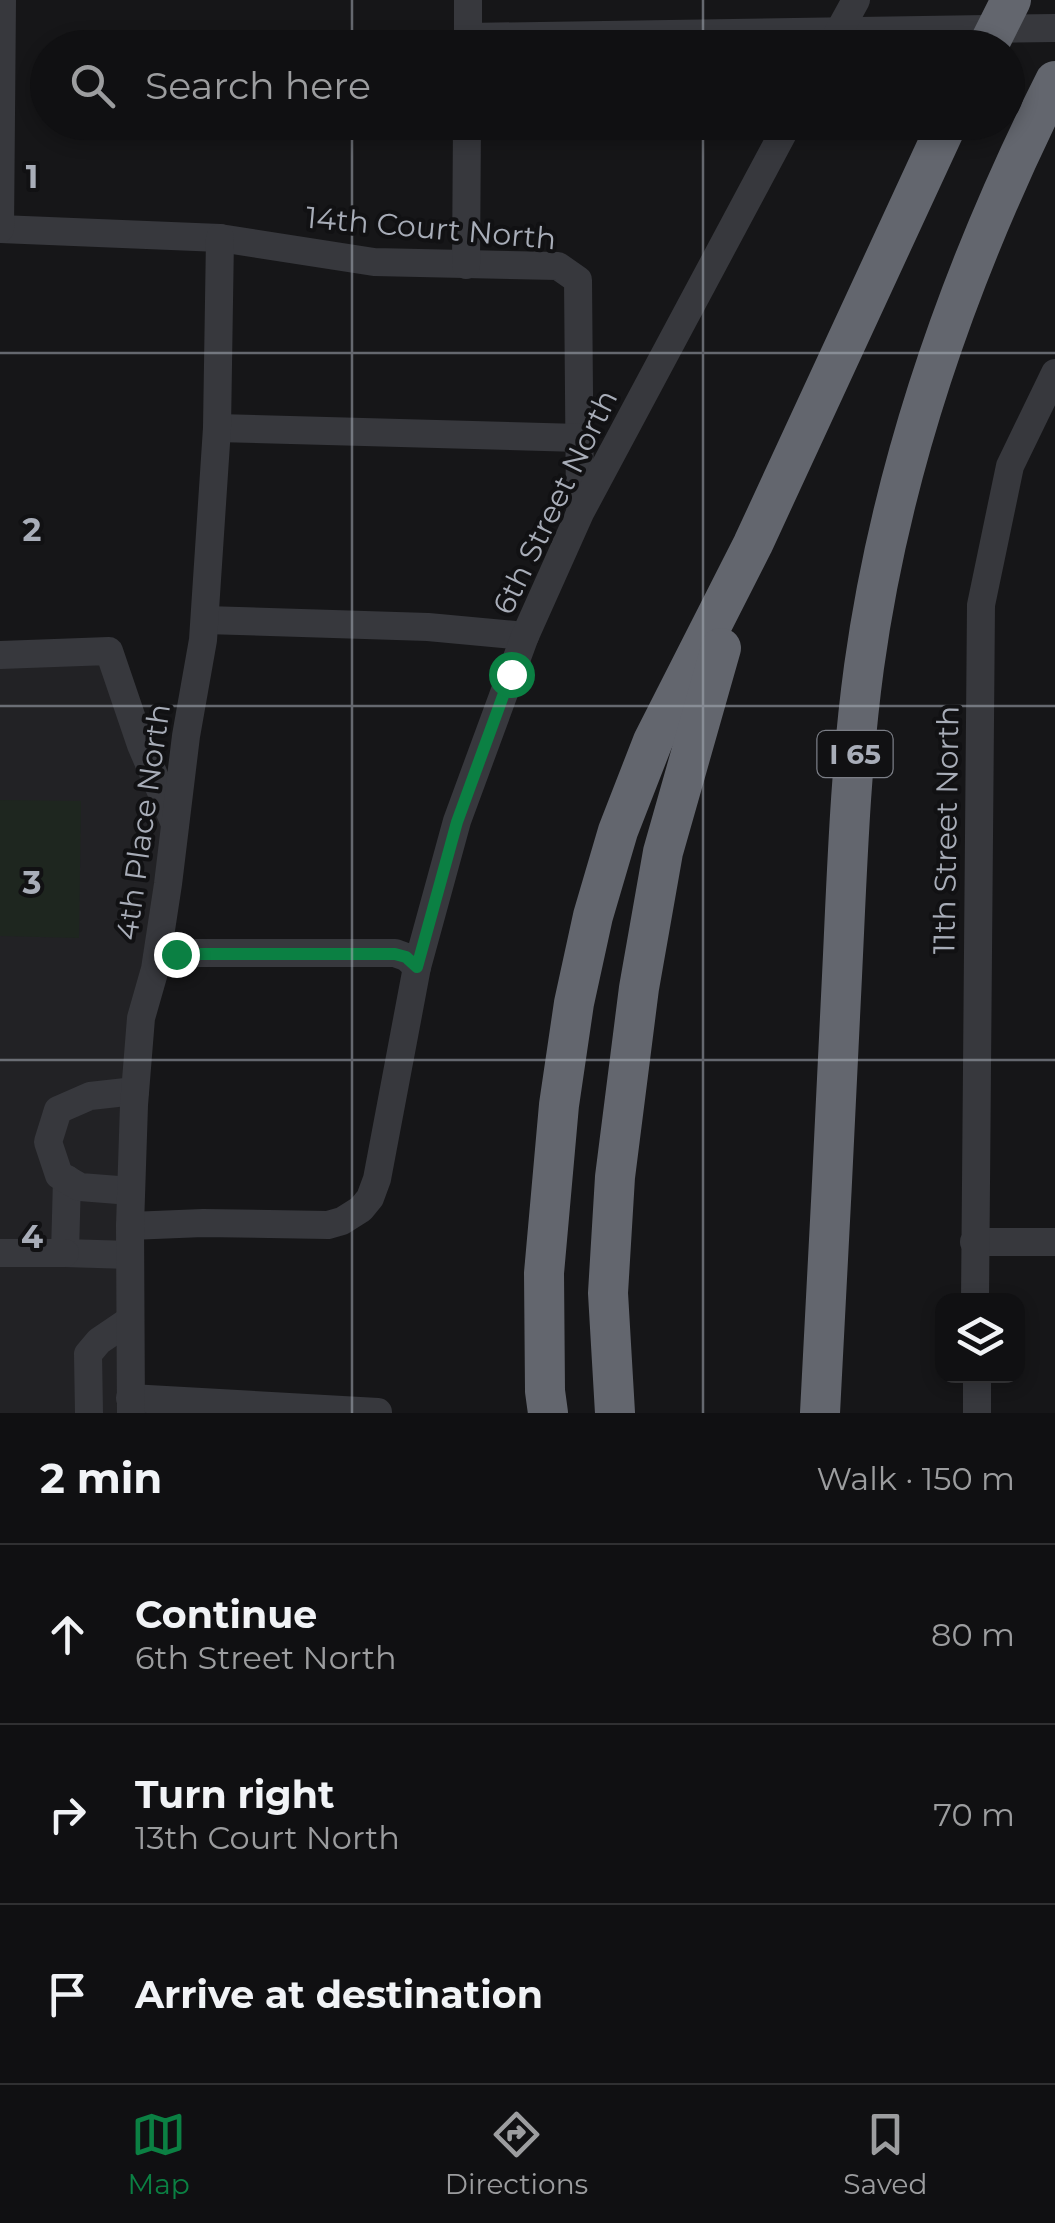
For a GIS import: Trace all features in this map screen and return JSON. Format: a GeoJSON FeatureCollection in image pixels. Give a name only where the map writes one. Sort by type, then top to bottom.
{"type":"FeatureCollection","features":[{"type":"Feature","properties":{"kind":"highway"},"geometry":{"type":"LineString","coordinates":[[996,30],[1011,0]]}},
{"type":"Feature","properties":{"kind":"highway","name":"I 65"},"geometry":{"type":"LineString","coordinates":[[820,1413],[852,781],[864,665],[912,437],[992,218],[1055,81]]}},
{"type":"Feature","properties":{"kind":"highway"},"geometry":{"type":"LineString","coordinates":[[548,1413],[544,1273],[559,1105],[593,916],[618,831],[653,741],[753,544],[939,140]]}},
{"type":"Feature","properties":{"kind":"highway"},"geometry":{"type":"LineString","coordinates":[[615,1413],[608,1292],[610,1254],[615,1176],[639,988],[662,852],[753,544]]}},
{"type":"Feature","properties":{"kind":"highway"},"geometry":{"type":"LineString","coordinates":[[829,1244],[839,1413]]}},
{"type":"Feature","properties":{"kind":"street"},"geometry":{"type":"LineString","coordinates":[[468,0],[468,30]]}},
{"type":"Feature","properties":{"kind":"street"},"geometry":{"type":"LineString","coordinates":[[839,30],[856,0]]}},
{"type":"Feature","properties":{"kind":"street"},"geometry":{"type":"LineString","coordinates":[[0,229],[1,10]]}},
{"type":"Feature","properties":{"kind":"street"},"geometry":{"type":"LineString","coordinates":[[1015,30],[1055,28]]}},
{"type":"Feature","properties":{"kind":"street"},"geometry":{"type":"LineString","coordinates":[[466,265],[467,140]]}},
{"type":"Feature","properties":{"kind":"street","name":"6th Street North"},"geometry":{"type":"LineString","coordinates":[[130,1240],[203,1223],[328,1225],[352,1216],[370,1198],[377,1180],[417,967],[457,822],[525,636],[580,513],[780,140]]}},
{"type":"Feature","properties":{"kind":"street","name":"14th Court North"},"geometry":{"type":"LineString","coordinates":[[0,229],[220,238],[374,262],[558,266],[578,280],[580,438]]}},
{"type":"Feature","properties":{"kind":"street","name":"4th Place North"},"geometry":{"type":"LineString","coordinates":[[130,1406],[131,1190],[140,1018],[157,958],[205,620],[217,428],[220,238]]}},
{"type":"Feature","properties":{"kind":"street","name":"11th Street North"},"geometry":{"type":"LineString","coordinates":[[976,1293],[981,605],[1010,466],[1055,373]]}},
{"type":"Feature","properties":{"kind":"street"},"geometry":{"type":"LineString","coordinates":[[217,428],[580,438],[580,513]]}},
{"type":"Feature","properties":{"kind":"street"},"geometry":{"type":"LineString","coordinates":[[205,620],[428,627],[525,636]]}},
{"type":"Feature","properties":{"kind":"street"},"geometry":{"type":"LineString","coordinates":[[0,655],[108,651],[175,825]]}},
{"type":"Feature","properties":{"kind":"street"},"geometry":{"type":"LineString","coordinates":[[157,958],[176,954],[395,954],[406,957],[417,967]]}},
{"type":"Feature","properties":{"kind":"street"},"geometry":{"type":"LineString","coordinates":[[131,1190],[80,1187],[59,1175],[48,1142],[58,1110],[90,1096],[135,1092]]}},
{"type":"Feature","properties":{"kind":"street"},"geometry":{"type":"LineString","coordinates":[[64,1253],[66,1179]]}},
{"type":"Feature","properties":{"kind":"street"},"geometry":{"type":"LineString","coordinates":[[0,1253],[64,1253],[130,1240]]}},
{"type":"Feature","properties":{"kind":"street"},"geometry":{"type":"LineString","coordinates":[[974,1242],[1055,1242]]}},
{"type":"Feature","properties":{"kind":"street"},"geometry":{"type":"LineString","coordinates":[[89,1413],[88,1354],[98,1340],[130,1320]]}},
{"type":"Feature","properties":{"kind":"street"},"geometry":{"type":"LineString","coordinates":[[976,1383],[977,1413]]}},
{"type":"Feature","properties":{"kind":"street"},"geometry":{"type":"LineString","coordinates":[[130,1406],[378,1412]]}},
{"type":"Feature","properties":{"kind":"shaded area"},"geometry":{"type":"Polygon","coordinates":[[[109,651],[175,825],[130,1226],[131,1413],[0,1413],[0,656],[109,651]]]}},
{"type":"Feature","properties":{"kind":"shaded area"},"geometry":{"type":"Polygon","coordinates":[[[0,800],[81,801],[79,938],[0,936],[0,800]]]}},
{"type":"Feature","properties":{"kind":"route"},"geometry":{"type":"LineString","coordinates":[[176,954],[395,954],[406,957],[417,967],[457,822],[511,674]]}}]}
